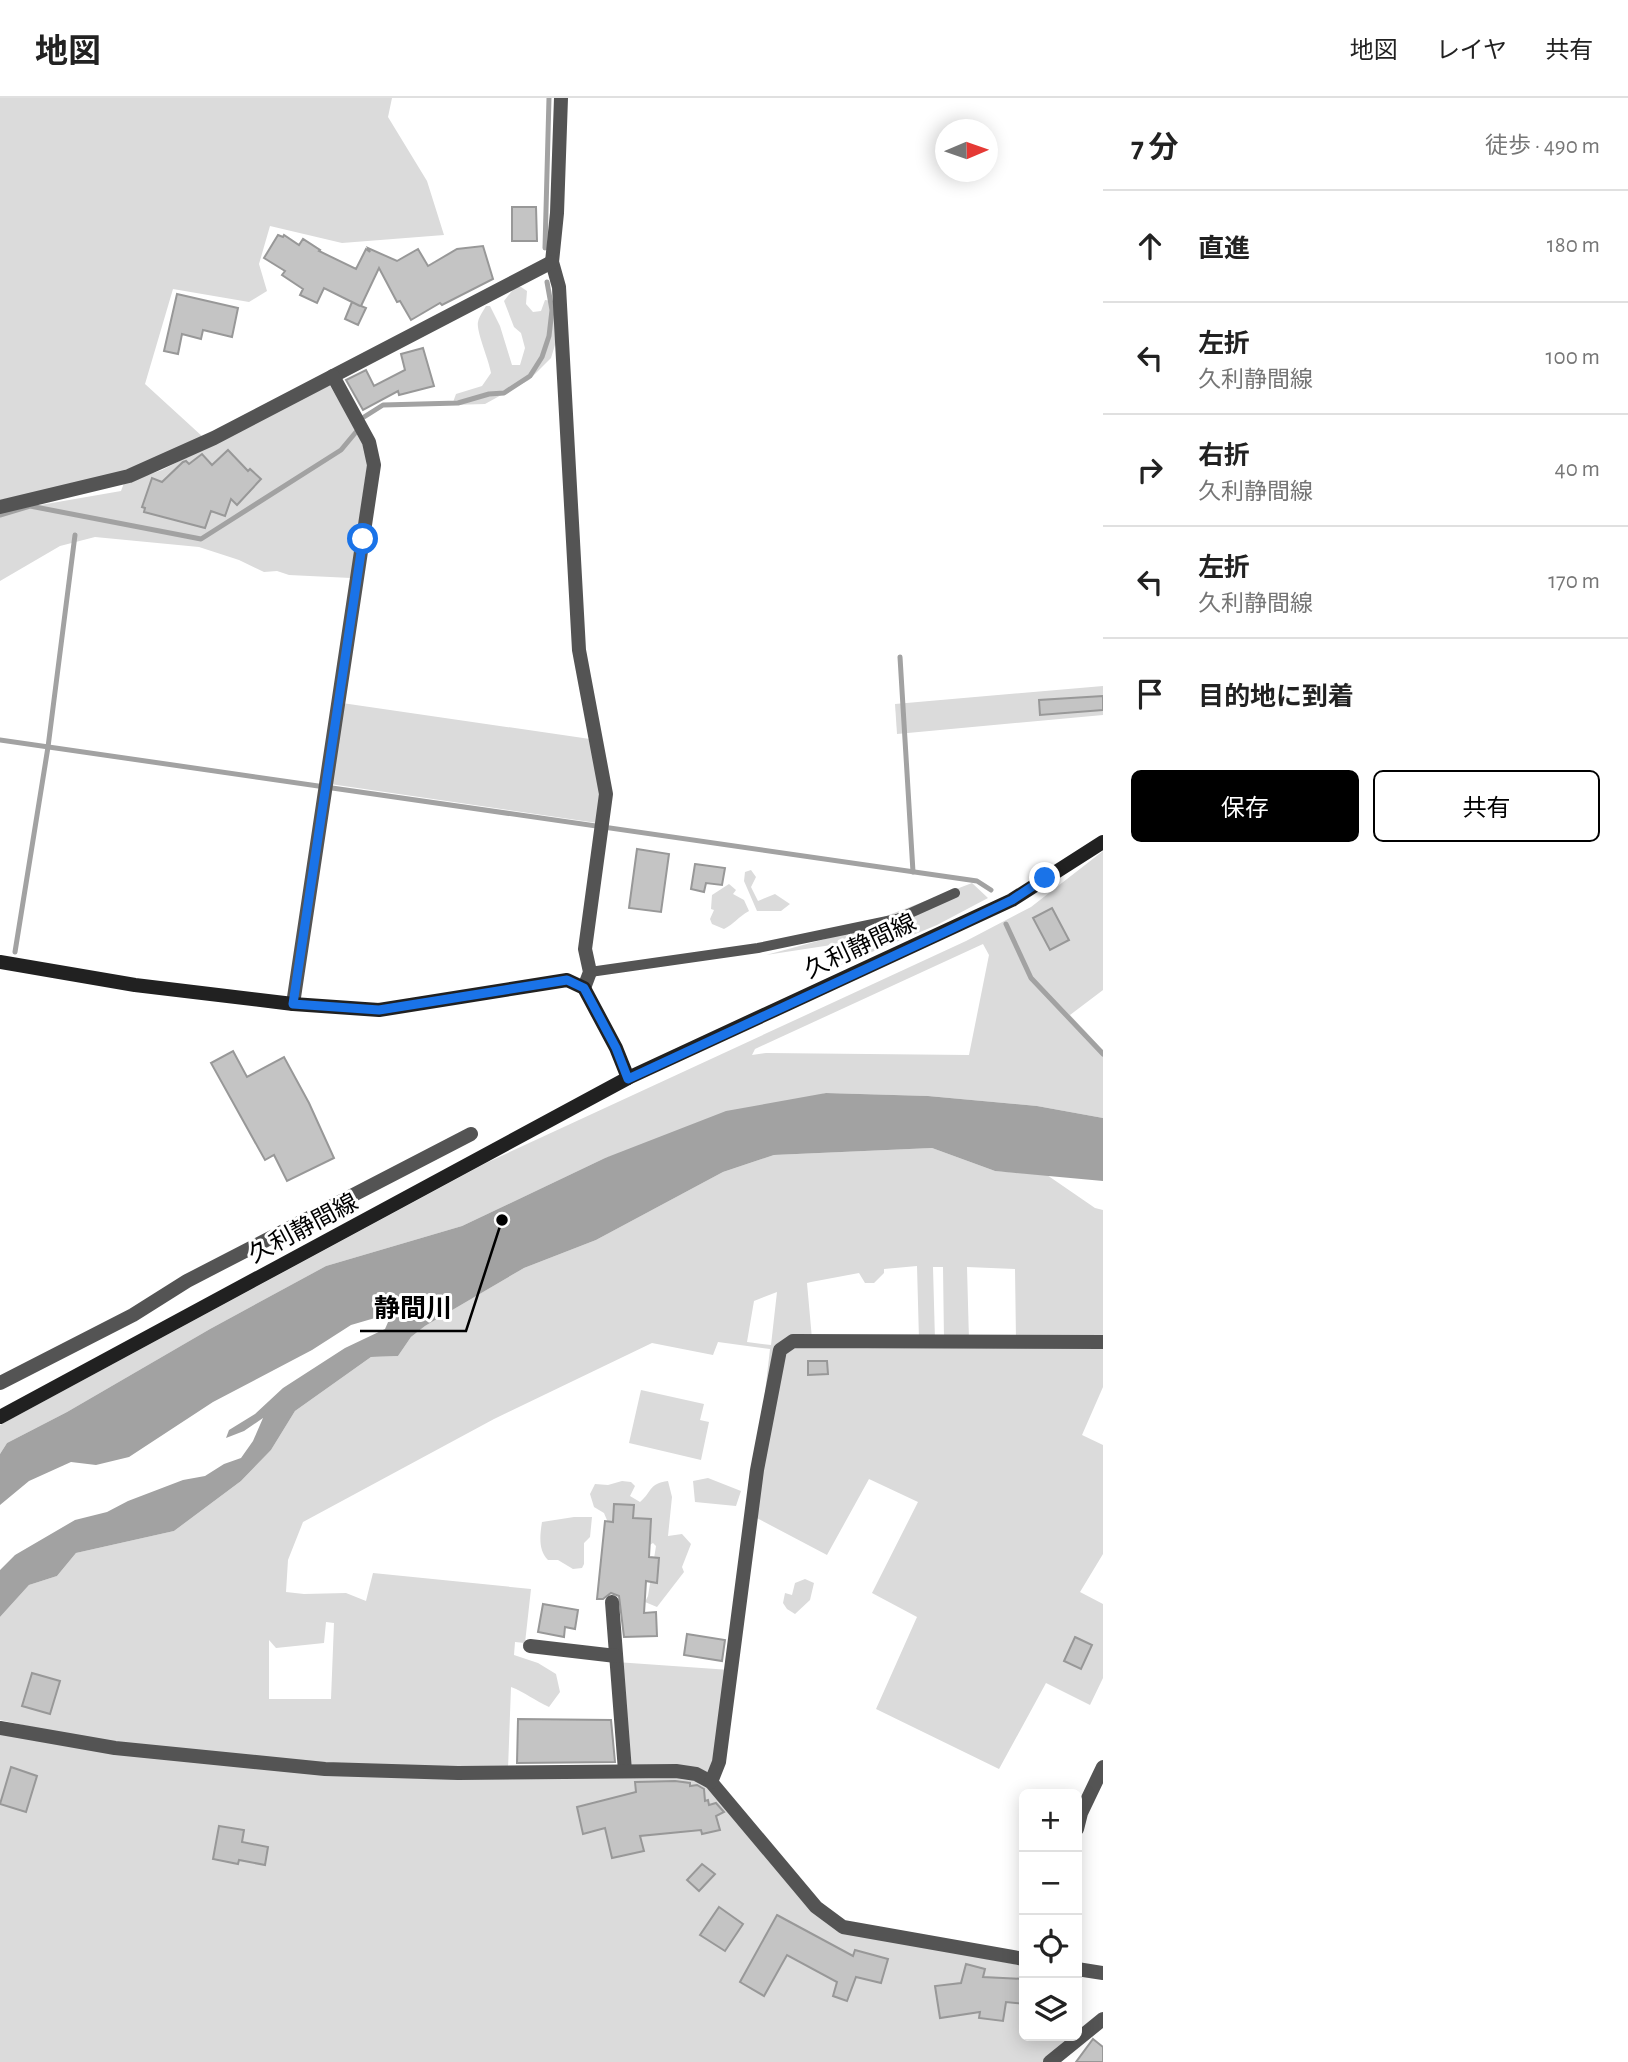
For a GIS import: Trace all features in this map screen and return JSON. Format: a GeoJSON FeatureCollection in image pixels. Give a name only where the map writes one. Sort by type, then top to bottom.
{"type":"FeatureCollection","features":[{"type":"Feature","properties":{"kind":"main road","name":"久利静間線"},"geometry":{"type":"LineString","coordinates":[[0,1417],[628,1079],[1012,900],[1103,842]]}},
{"type":"Feature","properties":{"kind":"main road"},"geometry":{"type":"LineString","coordinates":[[0,961],[102,980],[293,1004],[379,1010],[567,980],[584,988],[616,1048],[628,1079]]}},
{"type":"Feature","properties":{"kind":"street"},"geometry":{"type":"LineString","coordinates":[[561,98],[557,213],[552,262],[558,287],[579,650],[606,794],[584,948],[590,972],[584,988]]}},
{"type":"Feature","properties":{"kind":"street"},"geometry":{"type":"LineString","coordinates":[[0,507],[129,476],[214,438],[552,262]]}},
{"type":"Feature","properties":{"kind":"street"},"geometry":{"type":"LineString","coordinates":[[293,1004],[374,465],[369,442],[332,376]]}},
{"type":"Feature","properties":{"kind":"street"},"geometry":{"type":"LineString","coordinates":[[0,1383],[133,1315],[187,1281],[471,1134]]}},
{"type":"Feature","properties":{"kind":"street"},"geometry":{"type":"LineString","coordinates":[[710,1782],[719,1762],[757,1470],[780,1350],[793,1342],[1103,1342]]}},
{"type":"Feature","properties":{"kind":"street"},"geometry":{"type":"LineString","coordinates":[[612,1602],[625,1771]]}},
{"type":"Feature","properties":{"kind":"street"},"geometry":{"type":"LineString","coordinates":[[530,1646],[615,1656]]}},
{"type":"Feature","properties":{"kind":"street"},"geometry":{"type":"LineString","coordinates":[[0,1728],[115,1748],[325,1769],[458,1773],[676,1771],[696,1774],[710,1782],[816,1907],[843,1927],[1019,1958]]}},
{"type":"Feature","properties":{"kind":"street"},"geometry":{"type":"LineString","coordinates":[[1082,1811],[1103,1767]]}},
{"type":"Feature","properties":{"kind":"street"},"geometry":{"type":"LineString","coordinates":[[1082,1970],[1103,1973]]}},
{"type":"Feature","properties":{"kind":"street"},"geometry":{"type":"LineString","coordinates":[[1050,2062],[1103,2019]]}},
{"type":"Feature","properties":{"kind":"lane"},"geometry":{"type":"LineString","coordinates":[[590,972],[758,948],[897,919],[955,893]]}},
{"type":"Feature","properties":{"kind":"shaded area"},"geometry":{"type":"Polygon","coordinates":[[[0,98],[392,98],[388,117],[427,181],[444,235],[342,243],[270,226],[259,264],[267,291],[249,302],[173,289],[145,384],[203,437],[108,478],[0,500],[0,98]]]}},
{"type":"Feature","properties":{"kind":"shaded area"},"geometry":{"type":"Polygon","coordinates":[[[515,287],[527,291],[526,304],[533,312],[541,311],[545,300],[552,301],[557,307],[558,335],[551,358],[529,380],[485,404],[452,405],[456,394],[482,386],[491,373],[478,326],[486,306],[490,306],[500,326],[512,365],[520,365],[525,348],[521,333],[514,327],[504,301],[515,287]]]}},
{"type":"Feature","properties":{"kind":"shaded area"},"geometry":{"type":"Polygon","coordinates":[[[329,384],[369,452],[351,578],[264,572],[239,560],[199,547],[95,537],[60,546],[0,581],[0,512],[121,491],[124,483],[162,470],[329,384]]]}},
{"type":"Feature","properties":{"kind":"shaded area"},"geometry":{"type":"Polygon","coordinates":[[[1103,686],[1103,715],[897,734],[895,704],[1103,686]]]}},
{"type":"Feature","properties":{"kind":"shaded area"},"geometry":{"type":"Polygon","coordinates":[[[342,703],[590,739],[600,783],[597,823],[330,784],[342,703]]]}},
{"type":"Feature","properties":{"kind":"shaded area"},"geometry":{"type":"Polygon","coordinates":[[[1103,851],[1103,990],[1070,1015],[1103,1050],[1103,1118],[1037,1106],[928,1096],[826,1093],[605,1158],[462,1226],[326,1266],[7,1443],[0,1454],[0,1425],[486,1163],[966,941],[1031,907],[1103,851]],[[983,944],[755,1049],[752,1055],[969,1055],[989,955],[983,944]]]}},
{"type":"Feature","properties":{"kind":"shaded area"},"geometry":{"type":"Polygon","coordinates":[[[751,870],[756,877],[751,887],[758,901],[775,894],[790,904],[781,911],[757,911],[744,881],[745,872],[751,870]]]}},
{"type":"Feature","properties":{"kind":"shaded area"},"geometry":{"type":"Polygon","coordinates":[[[972,883],[988,898],[937,925],[838,966],[890,936],[766,955],[829,938],[972,883]]]}},
{"type":"Feature","properties":{"kind":"shaded area"},"geometry":{"type":"Polygon","coordinates":[[[729,884],[736,890],[733,894],[744,900],[749,911],[724,929],[712,924],[710,919],[714,910],[711,909],[712,895],[729,884]]]}},
{"type":"Feature","properties":{"kind":"shaded area"},"geometry":{"type":"Polygon","coordinates":[[[826,1093],[928,1096],[1037,1106],[1103,1118],[1103,1181],[995,1171],[932,1148],[774,1155],[723,1172],[596,1240],[524,1268],[425,1326],[411,1337],[398,1356],[371,1357],[295,1411],[271,1450],[241,1481],[174,1531],[76,1553],[57,1576],[29,1585],[0,1617],[0,1570],[15,1555],[75,1520],[107,1512],[183,1480],[205,1476],[224,1464],[241,1458],[253,1441],[263,1418],[244,1431],[226,1438],[229,1430],[255,1414],[283,1388],[345,1348],[385,1329],[392,1313],[351,1325],[312,1350],[213,1402],[129,1457],[96,1465],[71,1462],[29,1481],[0,1505],[0,1454],[7,1443],[326,1266],[462,1226],[605,1158],[726,1111],[826,1093]]]}},
{"type":"Feature","properties":{"kind":"shaded area"},"geometry":{"type":"Polygon","coordinates":[[[932,1148],[995,1171],[1047,1175],[1095,1208],[1103,1210],[1103,1342],[1016,1340],[1015,1269],[967,1267],[969,1340],[944,1340],[943,1267],[933,1267],[935,1340],[919,1340],[917,1266],[884,1269],[884,1273],[874,1283],[865,1283],[859,1273],[811,1282],[807,1283],[812,1339],[778,1349],[756,1471],[770,1349],[718,1342],[713,1355],[652,1343],[494,1419],[303,1522],[288,1560],[286,1592],[346,1593],[366,1601],[373,1573],[531,1589],[525,1643],[515,1642],[514,1655],[538,1663],[556,1674],[560,1692],[549,1707],[511,1687],[508,1769],[325,1766],[115,1745],[0,1720],[0,1617],[29,1585],[57,1576],[76,1553],[174,1531],[241,1481],[271,1450],[295,1411],[371,1357],[398,1356],[411,1337],[425,1326],[524,1268],[596,1240],[723,1172],[774,1155],[932,1148]],[[777,1292],[754,1301],[747,1342],[771,1345],[777,1292]],[[326,1622],[324,1643],[276,1648],[269,1640],[269,1699],[331,1699],[334,1623],[326,1622]]]}},
{"type":"Feature","properties":{"kind":"shaded area"},"geometry":{"type":"Polygon","coordinates":[[[794,1343],[1103,1344],[1103,1387],[1082,1435],[1103,1445],[1103,1554],[1080,1592],[1103,1604],[1103,1678],[1090,1705],[1046,1683],[999,1769],[876,1709],[917,1617],[872,1593],[918,1502],[869,1479],[827,1555],[753,1516],[781,1352],[794,1343]]]}},
{"type":"Feature","properties":{"kind":"shaded area"},"geometry":{"type":"Polygon","coordinates":[[[641,1390],[704,1404],[700,1420],[709,1422],[701,1460],[629,1443],[641,1390]]]}},
{"type":"Feature","properties":{"kind":"shaded area"},"geometry":{"type":"Polygon","coordinates":[[[708,1478],[741,1491],[736,1506],[695,1502],[693,1481],[708,1478]]]}},
{"type":"Feature","properties":{"kind":"shaded area"},"geometry":{"type":"Polygon","coordinates":[[[622,1481],[631,1482],[635,1486],[630,1496],[640,1502],[654,1486],[668,1481],[672,1497],[668,1536],[682,1534],[691,1544],[682,1567],[684,1572],[657,1607],[645,1602],[656,1546],[653,1543],[645,1548],[609,1525],[604,1513],[594,1507],[590,1494],[595,1484],[608,1485],[622,1481]]]}},
{"type":"Feature","properties":{"kind":"shaded area"},"geometry":{"type":"Polygon","coordinates":[[[592,1517],[590,1537],[584,1543],[584,1564],[582,1568],[573,1569],[558,1560],[548,1560],[541,1547],[540,1537],[542,1522],[592,1517]]]}},
{"type":"Feature","properties":{"kind":"shaded area"},"geometry":{"type":"Polygon","coordinates":[[[805,1579],[814,1583],[810,1600],[795,1614],[783,1603],[785,1593],[792,1595],[795,1583],[805,1579]]]}},
{"type":"Feature","properties":{"kind":"shaded area"},"geometry":{"type":"Polygon","coordinates":[[[616,1662],[730,1670],[710,1779],[624,1768],[616,1662]]]}},
{"type":"Feature","properties":{"kind":"shaded area"},"geometry":{"type":"Polygon","coordinates":[[[0,1733],[112,1754],[695,1777],[709,1787],[843,1932],[1019,1965],[1019,2041],[1068,2041],[1044,2062],[0,2062],[0,1733]]]}},
{"type":"Feature","properties":{"kind":"building"},"geometry":{"type":"Polygon","coordinates":[[[512,207],[536,207],[537,241],[512,241],[512,207]]]}},
{"type":"Feature","properties":{"kind":"building"},"geometry":{"type":"Polygon","coordinates":[[[278,235],[284,235],[299,245],[303,239],[319,251],[356,269],[366,249],[370,252],[368,248],[397,261],[418,249],[428,266],[457,249],[483,246],[493,279],[442,305],[440,303],[411,320],[400,301],[397,302],[379,268],[361,306],[366,308],[358,325],[345,319],[352,302],[324,288],[317,303],[300,295],[303,289],[282,275],[285,271],[264,258],[278,235]]]}},
{"type":"Feature","properties":{"kind":"building"},"geometry":{"type":"Polygon","coordinates":[[[177,294],[238,308],[232,337],[203,330],[201,339],[182,334],[178,354],[164,351],[177,294]]]}},
{"type":"Feature","properties":{"kind":"building"},"geometry":{"type":"Polygon","coordinates":[[[423,348],[434,386],[399,395],[398,391],[363,410],[346,380],[366,370],[374,386],[405,370],[401,354],[423,348]]]}},
{"type":"Feature","properties":{"kind":"building"},"geometry":{"type":"Polygon","coordinates":[[[228,450],[248,471],[250,469],[261,479],[237,505],[231,499],[225,516],[211,511],[205,528],[144,512],[145,508],[142,507],[152,478],[162,482],[183,462],[189,464],[202,454],[212,465],[228,450]]]}},
{"type":"Feature","properties":{"kind":"building"},"geometry":{"type":"Polygon","coordinates":[[[1103,696],[1103,710],[1040,715],[1039,700],[1103,696]]]}},
{"type":"Feature","properties":{"kind":"building"},"geometry":{"type":"Polygon","coordinates":[[[637,849],[669,854],[661,912],[629,908],[637,849]]]}},
{"type":"Feature","properties":{"kind":"building"},"geometry":{"type":"Polygon","coordinates":[[[695,864],[725,868],[722,885],[706,883],[704,892],[691,889],[695,864]]]}},
{"type":"Feature","properties":{"kind":"building"},"geometry":{"type":"Polygon","coordinates":[[[1052,908],[1069,940],[1050,950],[1033,918],[1052,908]]]}},
{"type":"Feature","properties":{"kind":"building"},"geometry":{"type":"Polygon","coordinates":[[[233,1051],[247,1077],[284,1057],[334,1158],[287,1181],[274,1155],[265,1160],[211,1063],[233,1051]]]}},
{"type":"Feature","properties":{"kind":"building"},"geometry":{"type":"Polygon","coordinates":[[[808,1361],[827,1361],[828,1374],[808,1375],[808,1361]]]}},
{"type":"Feature","properties":{"kind":"building"},"geometry":{"type":"Polygon","coordinates":[[[614,1504],[634,1505],[633,1518],[651,1519],[649,1557],[659,1558],[657,1583],[646,1581],[644,1613],[656,1612],[657,1636],[624,1637],[619,1596],[611,1593],[603,1599],[597,1599],[605,1521],[613,1522],[614,1504]]]}},
{"type":"Feature","properties":{"kind":"building"},"geometry":{"type":"Polygon","coordinates":[[[543,1604],[578,1610],[575,1629],[565,1627],[564,1637],[538,1632],[543,1604]]]}},
{"type":"Feature","properties":{"kind":"building"},"geometry":{"type":"Polygon","coordinates":[[[687,1634],[725,1640],[722,1661],[684,1655],[687,1634]]]}},
{"type":"Feature","properties":{"kind":"building"},"geometry":{"type":"Polygon","coordinates":[[[1075,1637],[1092,1645],[1081,1669],[1064,1661],[1075,1637]]]}},
{"type":"Feature","properties":{"kind":"building"},"geometry":{"type":"Polygon","coordinates":[[[32,1673],[60,1681],[50,1714],[22,1706],[32,1673]]]}},
{"type":"Feature","properties":{"kind":"building"},"geometry":{"type":"Polygon","coordinates":[[[518,1719],[611,1720],[615,1762],[517,1763],[518,1719]]]}},
{"type":"Feature","properties":{"kind":"building"},"geometry":{"type":"Polygon","coordinates":[[[11,1767],[37,1776],[26,1812],[0,1804],[11,1767]]]}},
{"type":"Feature","properties":{"kind":"building"},"geometry":{"type":"Polygon","coordinates":[[[675,1781],[704,1789],[705,1801],[708,1800],[709,1805],[716,1803],[724,1812],[716,1816],[720,1830],[702,1834],[701,1830],[640,1836],[644,1851],[612,1858],[605,1828],[583,1834],[577,1807],[636,1792],[635,1782],[675,1781]]]}},
{"type":"Feature","properties":{"kind":"building"},"geometry":{"type":"Polygon","coordinates":[[[219,1826],[244,1830],[242,1842],[268,1847],[265,1865],[239,1860],[238,1864],[213,1859],[219,1826]]]}},
{"type":"Feature","properties":{"kind":"building"},"geometry":{"type":"Polygon","coordinates":[[[702,1864],[715,1874],[699,1891],[687,1880],[702,1864]]]}},
{"type":"Feature","properties":{"kind":"building"},"geometry":{"type":"Polygon","coordinates":[[[719,1907],[743,1924],[725,1951],[700,1935],[719,1907]]]}},
{"type":"Feature","properties":{"kind":"building"},"geometry":{"type":"Polygon","coordinates":[[[777,1915],[853,1956],[855,1950],[888,1959],[881,1983],[856,1977],[847,2001],[833,1996],[837,1982],[787,1955],[764,1996],[740,1982],[777,1915]]]}},
{"type":"Feature","properties":{"kind":"building"},"geometry":{"type":"Polygon","coordinates":[[[966,1964],[985,1969],[983,1977],[1019,1979],[1019,2003],[1006,2002],[1003,2021],[979,2018],[980,2012],[940,2018],[935,1986],[961,1983],[966,1964]]]}},
{"type":"Feature","properties":{"kind":"building"},"geometry":{"type":"Polygon","coordinates":[[[1093,2039],[1103,2047],[1103,2062],[1076,2062],[1093,2039]]]}},
{"type":"Feature","properties":{"kind":"waterway"},"geometry":{"type":"LineString","coordinates":[[545,248],[549,98]]}},
{"type":"Feature","properties":{"kind":"waterway"},"geometry":{"type":"LineString","coordinates":[[364,417],[383,405],[458,403],[489,394],[504,393],[530,376],[542,357],[549,336],[552,310],[547,282]]}},
{"type":"Feature","properties":{"kind":"waterway"},"geometry":{"type":"LineString","coordinates":[[0,515],[30,506],[201,539],[341,450],[356,432]]}},
{"type":"Feature","properties":{"kind":"waterway"},"geometry":{"type":"LineString","coordinates":[[15,952],[48,747],[75,535]]}},
{"type":"Feature","properties":{"kind":"waterway"},"geometry":{"type":"LineString","coordinates":[[900,657],[913,872]]}},
{"type":"Feature","properties":{"kind":"waterway"},"geometry":{"type":"LineString","coordinates":[[0,740],[977,881],[991,890]]}},
{"type":"Feature","properties":{"kind":"waterway"},"geometry":{"type":"LineString","coordinates":[[1006,924],[1031,978],[1103,1054]]}},
{"type":"Feature","properties":{"kind":"place","name":"静間川"},"geometry":{"type":"Point","coordinates":[502,1220]}},
{"type":"Feature","properties":{"kind":"route"},"geometry":{"type":"LineString","coordinates":[[363,539],[293,1004],[379,1010],[567,980],[584,988],[590,997],[616,1048],[628,1079],[1012,900],[1045,878]]}}]}
